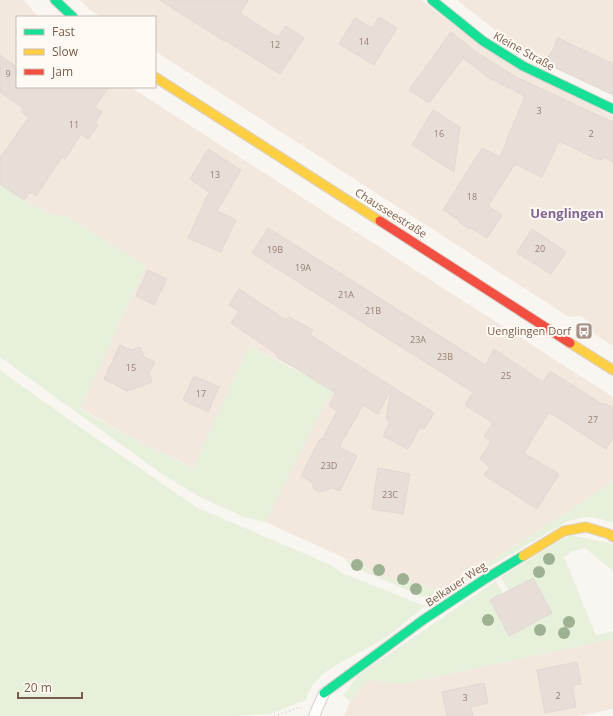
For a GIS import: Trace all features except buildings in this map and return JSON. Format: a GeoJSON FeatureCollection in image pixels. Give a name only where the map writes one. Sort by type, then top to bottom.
{"type":"FeatureCollection","features":[{"type":"Feature","properties":{"kind":"main road"},"geometry":{"type":"LineString","coordinates":[[54,0],[71,16]]}},
{"type":"Feature","properties":{"kind":"main road","name":"Kleine Straße"},"geometry":{"type":"LineString","coordinates":[[432,0],[483,41],[523,66],[613,110]]}},
{"type":"Feature","properties":{"kind":"main road","name":"Chausseestraße"},"geometry":{"type":"LineString","coordinates":[[156,77],[613,370]]}},
{"type":"Feature","properties":{"kind":"main road","name":"Belkauer Weg"},"geometry":{"type":"LineString","coordinates":[[324,693],[423,620],[486,578],[564,531],[586,527],[609,534],[613,537]]}},
{"type":"Feature","properties":{"kind":"lane"},"geometry":{"type":"LineString","coordinates":[[314,716],[324,693]]}},
{"type":"Feature","properties":{"kind":"shaded area"},"geometry":{"type":"Polygon","coordinates":[[[0,0],[24,0],[37,16],[16,16],[16,88],[132,88],[613,397],[613,482],[442,593],[417,583],[400,583],[265,522],[332,389],[302,372],[249,346],[194,468],[146,446],[80,408],[146,266],[66,216],[50,214],[24,200],[0,184],[0,0]]]}},
{"type":"Feature","properties":{"kind":"shaded area"},"geometry":{"type":"Polygon","coordinates":[[[80,0],[421,0],[455,26],[613,117],[613,346],[594,334],[590,322],[580,316],[569,317],[156,52],[156,16],[99,16],[90,10],[80,0]]]}},
{"type":"Feature","properties":{"kind":"shaded area"},"geometry":{"type":"Polygon","coordinates":[[[457,0],[613,0],[613,95],[545,64],[522,51],[457,0]]]}},
{"type":"Feature","properties":{"kind":"shaded area"},"geometry":{"type":"Polygon","coordinates":[[[613,639],[613,709],[579,716],[344,716],[350,702],[368,680],[403,684],[613,639]]]}},
{"type":"Feature","properties":{"kind":"green space"},"geometry":{"type":"Polygon","coordinates":[[[0,184],[24,200],[50,214],[66,216],[146,266],[80,409],[146,446],[193,468],[249,346],[332,389],[265,522],[244,517],[200,497],[162,474],[0,357],[0,184]]]}},
{"type":"Feature","properties":{"kind":"green space"},"geometry":{"type":"Polygon","coordinates":[[[0,370],[196,507],[331,565],[342,573],[425,606],[387,637],[324,673],[310,690],[306,700],[270,714],[234,716],[0,716],[0,370]]]}},
{"type":"Feature","properties":{"kind":"green space"},"geometry":{"type":"Polygon","coordinates":[[[613,482],[613,523],[590,517],[579,518],[566,522],[438,597],[421,596],[349,565],[346,559],[400,583],[417,583],[442,593],[613,482]]]}},
{"type":"Feature","properties":{"kind":"green space"},"geometry":{"type":"Polygon","coordinates":[[[570,535],[613,544],[613,571],[585,548],[573,551],[564,557],[596,635],[613,631],[613,639],[403,684],[369,680],[350,702],[343,695],[360,674],[496,581],[503,594],[490,601],[509,635],[552,613],[533,578],[509,591],[501,577],[570,535]]]}},
{"type":"Feature","properties":{"kind":"traffic: fast"},"geometry":{"type":"LineString","coordinates":[[55,0],[72,16]]}},
{"type":"Feature","properties":{"kind":"traffic: fast"},"geometry":{"type":"LineString","coordinates":[[432,0],[483,41],[523,66],[613,109]]}},
{"type":"Feature","properties":{"kind":"traffic: fast"},"geometry":{"type":"LineString","coordinates":[[324,693],[423,620],[523,556]]}},
{"type":"Feature","properties":{"kind":"traffic: slow"},"geometry":{"type":"LineString","coordinates":[[156,78],[380,221]]}},
{"type":"Feature","properties":{"kind":"traffic: slow"},"geometry":{"type":"LineString","coordinates":[[570,343],[613,370]]}},
{"type":"Feature","properties":{"kind":"traffic: slow"},"geometry":{"type":"LineString","coordinates":[[523,556],[564,531],[586,527],[609,534],[613,537]]}},
{"type":"Feature","properties":{"kind":"traffic: jam"},"geometry":{"type":"LineString","coordinates":[[380,221],[570,343]]}},
{"type":"Feature","properties":{"kind":"place","name":"Uenglingen Dorf"},"geometry":{"type":"Point","coordinates":[584,331]}},
{"type":"Feature","properties":{"kind":"district","name":"Uenglingen"},"geometry":{"type":"Point","coordinates":[567,213]}}]}
